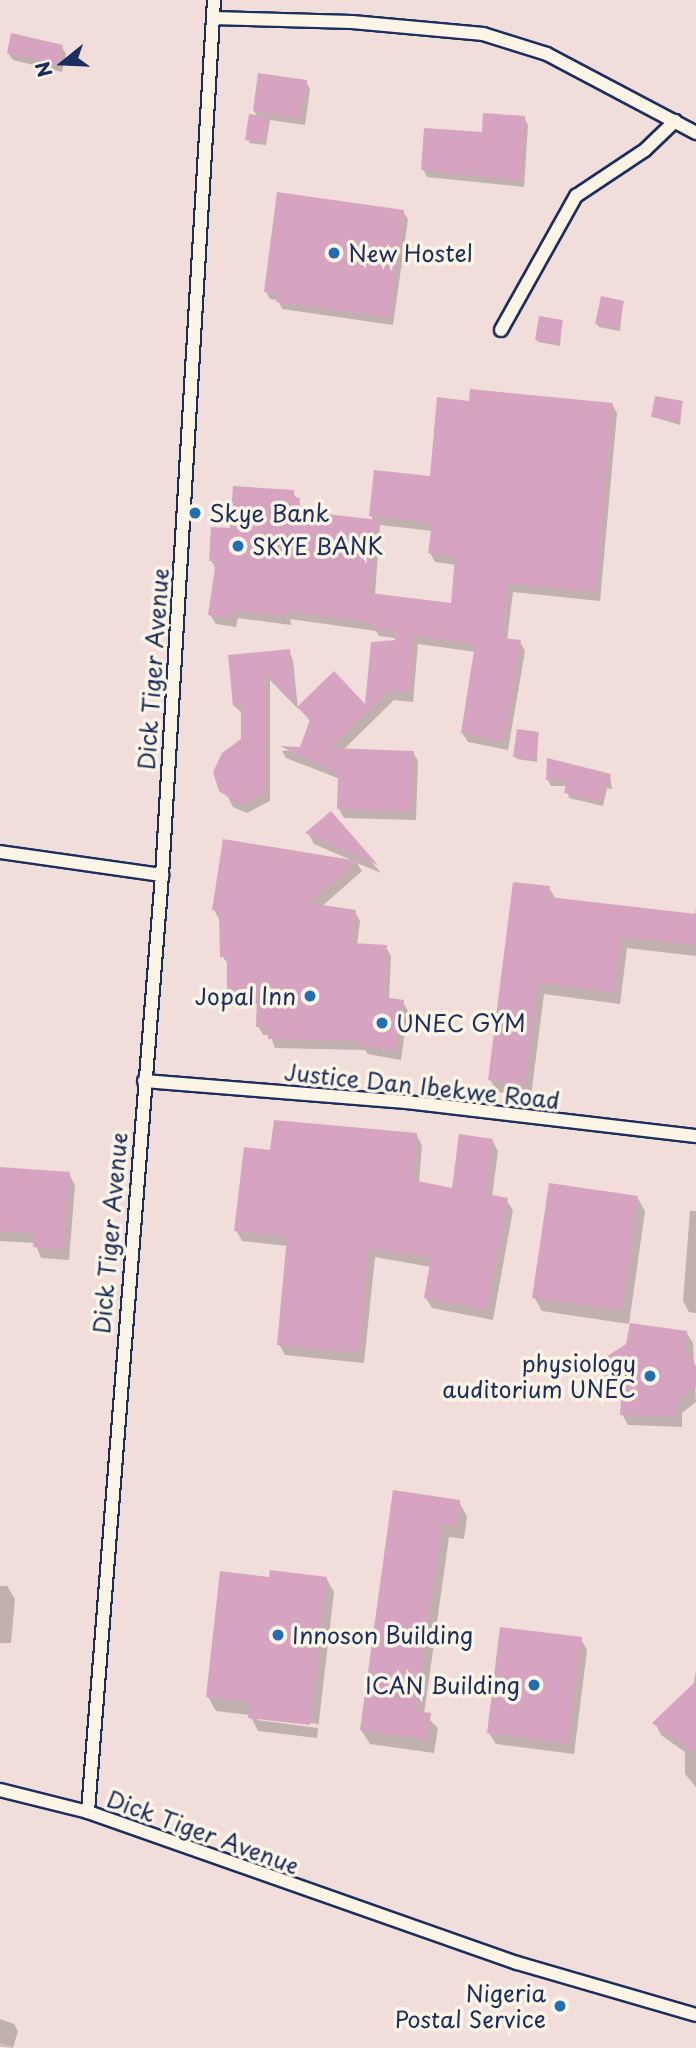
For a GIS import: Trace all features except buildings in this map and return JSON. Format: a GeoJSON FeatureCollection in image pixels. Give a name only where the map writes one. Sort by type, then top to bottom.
{"type":"FeatureCollection","features":[{"type":"Feature","properties":{"kind":"lane","name":"Dick Tiger Avenue"},"geometry":{"type":"LineString","coordinates":[[214,0],[162,874],[88,1812],[517,1963],[696,2015]]}},
{"type":"Feature","properties":{"kind":"lane"},"geometry":{"type":"LineString","coordinates":[[213,18],[352,22],[483,34],[547,54],[696,133]]}},
{"type":"Feature","properties":{"kind":"lane"},"geometry":{"type":"LineString","coordinates":[[501,330],[576,196],[645,150],[675,121]]}},
{"type":"Feature","properties":{"kind":"lane"},"geometry":{"type":"LineString","coordinates":[[0,852],[162,874]]}},
{"type":"Feature","properties":{"kind":"lane","name":"Justice Dan Ibekwe Road"},"geometry":{"type":"LineString","coordinates":[[144,1081],[406,1102],[696,1136]]}},
{"type":"Feature","properties":{"kind":"lane"},"geometry":{"type":"LineString","coordinates":[[0,1790],[88,1812]]}},
{"type":"Feature","properties":{"kind":"shaded area"},"geometry":{"type":"Polygon","coordinates":[[[0,0],[696,0],[696,2048],[15,2048],[0,2043],[0,0]]]}},
{"type":"Feature","properties":{"kind":"place","name":"New Hostel"},"geometry":{"type":"Point","coordinates":[334,253]}},
{"type":"Feature","properties":{"kind":"place","name":"Skye Bank"},"geometry":{"type":"Point","coordinates":[195,513]}},
{"type":"Feature","properties":{"kind":"place","name":"SKYE BANK"},"geometry":{"type":"Point","coordinates":[238,546]}},
{"type":"Feature","properties":{"kind":"place","name":"Jopal Inn"},"geometry":{"type":"Point","coordinates":[310,996]}},
{"type":"Feature","properties":{"kind":"place","name":"UNEC GYM"},"geometry":{"type":"Point","coordinates":[382,1023]}},
{"type":"Feature","properties":{"kind":"place","name":"physiology auditorium UNEC"},"geometry":{"type":"Point","coordinates":[650,1376]}},
{"type":"Feature","properties":{"kind":"place","name":"Innoson Building"},"geometry":{"type":"Point","coordinates":[278,1635]}},
{"type":"Feature","properties":{"kind":"place","name":"ICAN Building"},"geometry":{"type":"Point","coordinates":[534,1685]}},
{"type":"Feature","properties":{"kind":"place","name":"Nigeria Postal Service"},"geometry":{"type":"Point","coordinates":[560,2006]}}]}
